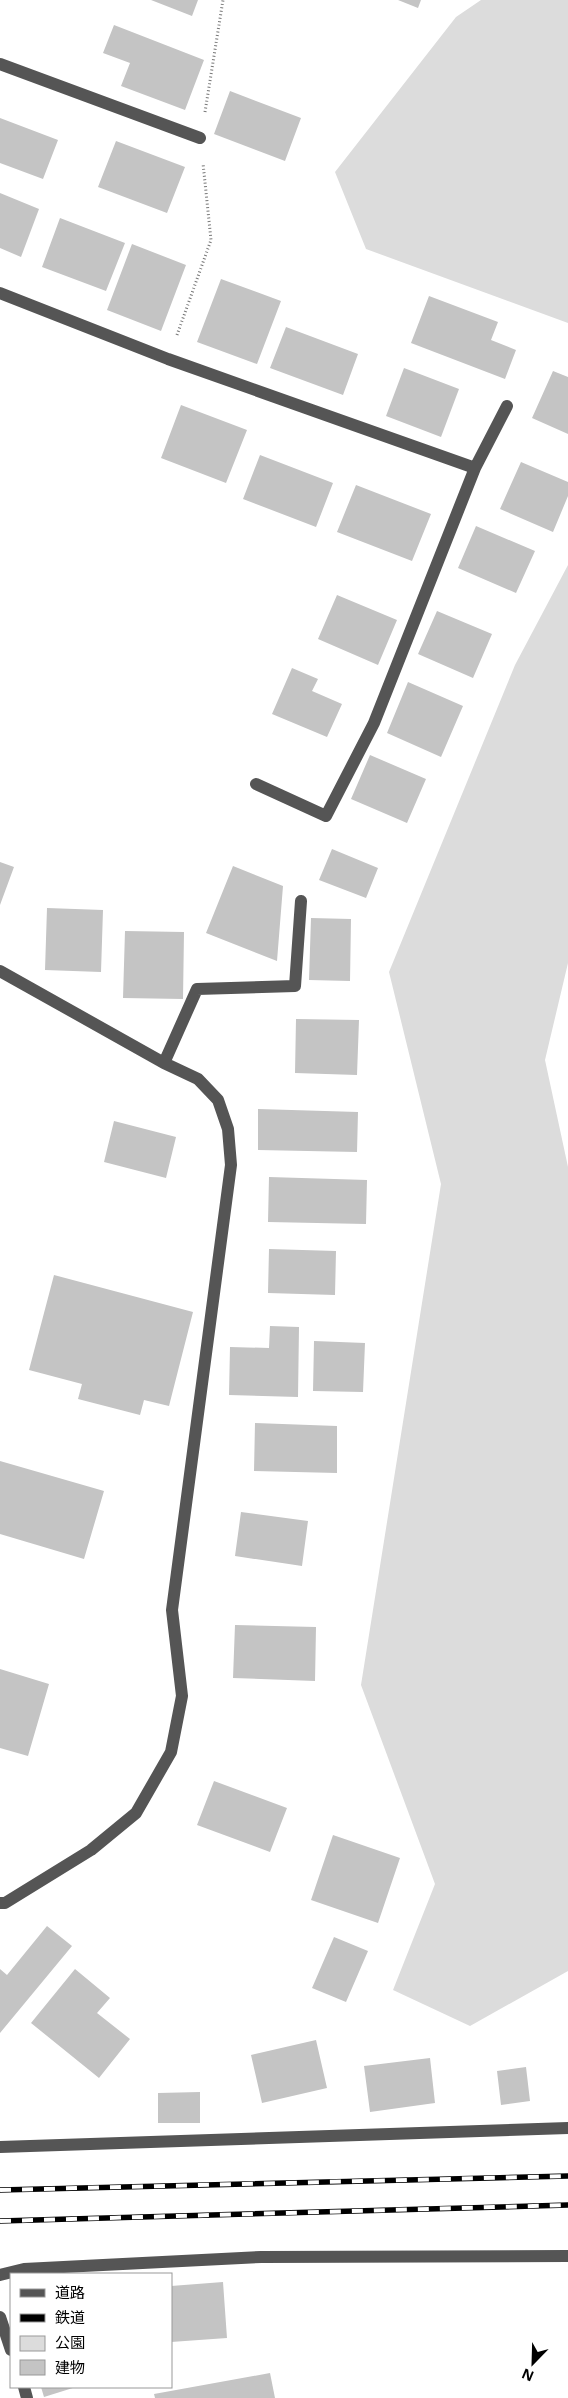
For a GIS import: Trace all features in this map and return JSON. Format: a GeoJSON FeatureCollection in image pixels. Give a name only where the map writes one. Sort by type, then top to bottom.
{"type":"FeatureCollection","features":[{"type":"Feature","properties":{"kind":"street"},"geometry":{"type":"LineString","coordinates":[[0,64],[200,138]]}},
{"type":"Feature","properties":{"kind":"street"},"geometry":{"type":"LineString","coordinates":[[0,293],[168,359],[475,468]]}},
{"type":"Feature","properties":{"kind":"street"},"geometry":{"type":"LineString","coordinates":[[256,784],[326,816],[374,723],[475,468],[507,406]]}},
{"type":"Feature","properties":{"kind":"street"},"geometry":{"type":"LineString","coordinates":[[164,1063],[197,989],[295,986],[300,901]]}},
{"type":"Feature","properties":{"kind":"street"},"geometry":{"type":"LineString","coordinates":[[0,971],[164,1063],[198,1079],[218,1100],[228,1129],[232,1165],[172,1610],[182,1696],[171,1752],[136,1813],[91,1850],[5,1902],[0,1903]]}},
{"type":"Feature","properties":{"kind":"street"},"geometry":{"type":"LineString","coordinates":[[0,2147],[568,2128]]}},
{"type":"Feature","properties":{"kind":"street"},"geometry":{"type":"LineString","coordinates":[[0,2275],[24,2269],[261,2257],[568,2256]]}},
{"type":"Feature","properties":{"kind":"street"},"geometry":{"type":"LineString","coordinates":[[0,2317],[10,2347]]}},
{"type":"Feature","properties":{"kind":"path"},"geometry":{"type":"LineString","coordinates":[[168,359],[211,240],[200,138],[223,0]]}},
{"type":"Feature","properties":{"kind":"green space"},"geometry":{"type":"Polygon","coordinates":[[[481,0],[568,0],[568,323],[366,249],[335,172],[456,17],[481,0]]]}},
{"type":"Feature","properties":{"kind":"green space"},"geometry":{"type":"Polygon","coordinates":[[[568,565],[568,963],[545,1060],[568,1167],[568,1971],[470,2026],[393,1990],[435,1884],[361,1685],[441,1184],[389,972],[515,665],[568,565]]]}},
{"type":"Feature","properties":{"kind":"building"},"geometry":{"type":"Polygon","coordinates":[[[151,0],[198,0],[192,16],[151,0]]]}},
{"type":"Feature","properties":{"kind":"building"},"geometry":{"type":"Polygon","coordinates":[[[398,0],[421,0],[418,8],[398,0]]]}},
{"type":"Feature","properties":{"kind":"building"},"geometry":{"type":"Polygon","coordinates":[[[114,25],[204,60],[185,110],[121,86],[130,63],[103,53],[114,25]]]}},
{"type":"Feature","properties":{"kind":"building"},"geometry":{"type":"Polygon","coordinates":[[[230,91],[301,118],[285,161],[214,134],[230,91]]]}},
{"type":"Feature","properties":{"kind":"building"},"geometry":{"type":"Polygon","coordinates":[[[0,118],[58,140],[43,179],[0,163],[0,118]]]}},
{"type":"Feature","properties":{"kind":"building"},"geometry":{"type":"Polygon","coordinates":[[[116,141],[185,167],[167,213],[98,187],[116,141]]]}},
{"type":"Feature","properties":{"kind":"building"},"geometry":{"type":"Polygon","coordinates":[[[0,193],[39,209],[21,257],[0,248],[0,193]]]}},
{"type":"Feature","properties":{"kind":"building"},"geometry":{"type":"Polygon","coordinates":[[[60,218],[125,243],[106,291],[42,267],[60,218]]]}},
{"type":"Feature","properties":{"kind":"building"},"geometry":{"type":"Polygon","coordinates":[[[132,244],[186,265],[161,331],[107,310],[132,244]]]}},
{"type":"Feature","properties":{"kind":"building"},"geometry":{"type":"Polygon","coordinates":[[[221,279],[281,301],[257,364],[197,342],[221,279]]]}},
{"type":"Feature","properties":{"kind":"building"},"geometry":{"type":"Polygon","coordinates":[[[429,296],[498,322],[491,340],[516,350],[505,379],[411,343],[429,296]]]}},
{"type":"Feature","properties":{"kind":"building"},"geometry":{"type":"Polygon","coordinates":[[[286,327],[358,354],[343,395],[270,368],[286,327]]]}},
{"type":"Feature","properties":{"kind":"building"},"geometry":{"type":"Polygon","coordinates":[[[404,368],[459,389],[441,437],[386,416],[404,368]]]}},
{"type":"Feature","properties":{"kind":"building"},"geometry":{"type":"Polygon","coordinates":[[[553,371],[568,377],[568,434],[532,418],[553,371]]]}},
{"type":"Feature","properties":{"kind":"building"},"geometry":{"type":"Polygon","coordinates":[[[181,405],[247,430],[226,483],[161,458],[181,405]]]}},
{"type":"Feature","properties":{"kind":"building"},"geometry":{"type":"Polygon","coordinates":[[[260,455],[333,483],[316,527],[243,499],[260,455]]]}},
{"type":"Feature","properties":{"kind":"building"},"geometry":{"type":"Polygon","coordinates":[[[521,462],[568,482],[568,496],[553,532],[500,509],[521,462]]]}},
{"type":"Feature","properties":{"kind":"building"},"geometry":{"type":"Polygon","coordinates":[[[356,485],[431,514],[412,561],[337,532],[356,485]]]}},
{"type":"Feature","properties":{"kind":"building"},"geometry":{"type":"Polygon","coordinates":[[[476,526],[535,551],[516,593],[458,568],[476,526]]]}},
{"type":"Feature","properties":{"kind":"building"},"geometry":{"type":"Polygon","coordinates":[[[337,595],[397,620],[378,665],[318,639],[337,595]]]}},
{"type":"Feature","properties":{"kind":"building"},"geometry":{"type":"Polygon","coordinates":[[[437,611],[492,634],[473,678],[418,654],[437,611]]]}},
{"type":"Feature","properties":{"kind":"building"},"geometry":{"type":"Polygon","coordinates":[[[292,668],[318,679],[312,691],[342,704],[327,737],[272,714],[292,668]]]}},
{"type":"Feature","properties":{"kind":"building"},"geometry":{"type":"Polygon","coordinates":[[[408,682],[463,706],[441,757],[387,733],[408,682]]]}},
{"type":"Feature","properties":{"kind":"building"},"geometry":{"type":"Polygon","coordinates":[[[370,755],[426,779],[407,823],[351,799],[370,755]]]}},
{"type":"Feature","properties":{"kind":"building"},"geometry":{"type":"Polygon","coordinates":[[[332,849],[378,868],[366,898],[319,880],[332,849]]]}},
{"type":"Feature","properties":{"kind":"building"},"geometry":{"type":"Polygon","coordinates":[[[0,862],[14,867],[0,905],[0,862]]]}},
{"type":"Feature","properties":{"kind":"building"},"geometry":{"type":"Polygon","coordinates":[[[233,866],[283,886],[277,961],[206,933],[233,866]]]}},
{"type":"Feature","properties":{"kind":"building"},"geometry":{"type":"Polygon","coordinates":[[[47,908],[103,910],[101,972],[45,970],[47,908]]]}},
{"type":"Feature","properties":{"kind":"building"},"geometry":{"type":"Polygon","coordinates":[[[311,918],[351,919],[350,981],[309,980],[311,918]]]}},
{"type":"Feature","properties":{"kind":"building"},"geometry":{"type":"Polygon","coordinates":[[[125,931],[184,932],[183,999],[123,998],[125,931]]]}},
{"type":"Feature","properties":{"kind":"building"},"geometry":{"type":"Polygon","coordinates":[[[296,1019],[359,1020],[357,1075],[295,1073],[296,1019]]]}},
{"type":"Feature","properties":{"kind":"building"},"geometry":{"type":"Polygon","coordinates":[[[258,1109],[358,1112],[357,1152],[258,1150],[258,1109]]]}},
{"type":"Feature","properties":{"kind":"building"},"geometry":{"type":"Polygon","coordinates":[[[114,1121],[176,1137],[166,1178],[104,1162],[114,1121]]]}},
{"type":"Feature","properties":{"kind":"building"},"geometry":{"type":"Polygon","coordinates":[[[269,1177],[367,1180],[366,1224],[268,1222],[269,1177]]]}},
{"type":"Feature","properties":{"kind":"building"},"geometry":{"type":"Polygon","coordinates":[[[269,1249],[336,1251],[335,1295],[268,1293],[269,1249]]]}},
{"type":"Feature","properties":{"kind":"building"},"geometry":{"type":"Polygon","coordinates":[[[54,1275],[193,1312],[169,1406],[144,1400],[140,1415],[78,1399],[82,1384],[29,1370],[54,1275]]]}},
{"type":"Feature","properties":{"kind":"building"},"geometry":{"type":"Polygon","coordinates":[[[270,1326],[299,1327],[298,1397],[229,1395],[230,1347],[269,1348],[270,1326]]]}},
{"type":"Feature","properties":{"kind":"building"},"geometry":{"type":"Polygon","coordinates":[[[314,1341],[365,1343],[363,1392],[313,1391],[314,1341]]]}},
{"type":"Feature","properties":{"kind":"building"},"geometry":{"type":"Polygon","coordinates":[[[255,1423],[337,1426],[337,1473],[254,1471],[255,1423]]]}},
{"type":"Feature","properties":{"kind":"building"},"geometry":{"type":"Polygon","coordinates":[[[0,1461],[104,1491],[84,1559],[0,1534],[0,1461]]]}},
{"type":"Feature","properties":{"kind":"building"},"geometry":{"type":"Polygon","coordinates":[[[241,1512],[308,1521],[302,1566],[235,1556],[241,1512]]]}},
{"type":"Feature","properties":{"kind":"building"},"geometry":{"type":"Polygon","coordinates":[[[235,1625],[316,1627],[315,1681],[233,1678],[235,1625]]]}},
{"type":"Feature","properties":{"kind":"building"},"geometry":{"type":"Polygon","coordinates":[[[0,1669],[49,1684],[28,1756],[0,1748],[0,1669]]]}},
{"type":"Feature","properties":{"kind":"building"},"geometry":{"type":"Polygon","coordinates":[[[214,1781],[287,1808],[270,1852],[197,1825],[214,1781]]]}},
{"type":"Feature","properties":{"kind":"building"},"geometry":{"type":"Polygon","coordinates":[[[333,1835],[400,1858],[378,1923],[311,1900],[333,1835]]]}},
{"type":"Feature","properties":{"kind":"building"},"geometry":{"type":"Polygon","coordinates":[[[47,1926],[72,1946],[0,2033],[0,1969],[7,1975],[47,1926]]]}},
{"type":"Feature","properties":{"kind":"building"},"geometry":{"type":"Polygon","coordinates":[[[334,1937],[368,1951],[346,2002],[312,1988],[334,1937]]]}},
{"type":"Feature","properties":{"kind":"building"},"geometry":{"type":"Polygon","coordinates":[[[75,1969],[110,1998],[97,2013],[130,2039],[99,2078],[31,2023],[75,1969]]]}},
{"type":"Feature","properties":{"kind":"building"},"geometry":{"type":"Polygon","coordinates":[[[316,2040],[327,2088],[262,2103],[251,2055],[316,2040]]]}},
{"type":"Feature","properties":{"kind":"building"},"geometry":{"type":"Polygon","coordinates":[[[430,2058],[435,2103],[370,2112],[364,2066],[430,2058]]]}},
{"type":"Feature","properties":{"kind":"building"},"geometry":{"type":"Polygon","coordinates":[[[526,2067],[530,2101],[501,2105],[497,2071],[526,2067]]]}},
{"type":"Feature","properties":{"kind":"building"},"geometry":{"type":"Polygon","coordinates":[[[200,2092],[200,2123],[158,2123],[158,2093],[200,2092]]]}},
{"type":"Feature","properties":{"kind":"building"},"geometry":{"type":"Polygon","coordinates":[[[223,2282],[227,2338],[172,2342],[172,2286],[223,2282]]]}},
{"type":"Feature","properties":{"kind":"building"},"geometry":{"type":"Polygon","coordinates":[[[270,2373],[275,2398],[155,2398],[154,2394],[270,2373]]]}},
{"type":"Feature","properties":{"kind":"building"},"geometry":{"type":"Polygon","coordinates":[[[41,2388],[73,2388],[44,2397],[41,2388]]]}},
{"type":"Feature","properties":{"kind":"railway"},"geometry":{"type":"LineString","coordinates":[[0,2190],[568,2176]]}},
{"type":"Feature","properties":{"kind":"railway"},"geometry":{"type":"LineString","coordinates":[[0,2221],[568,2205]]}}]}
